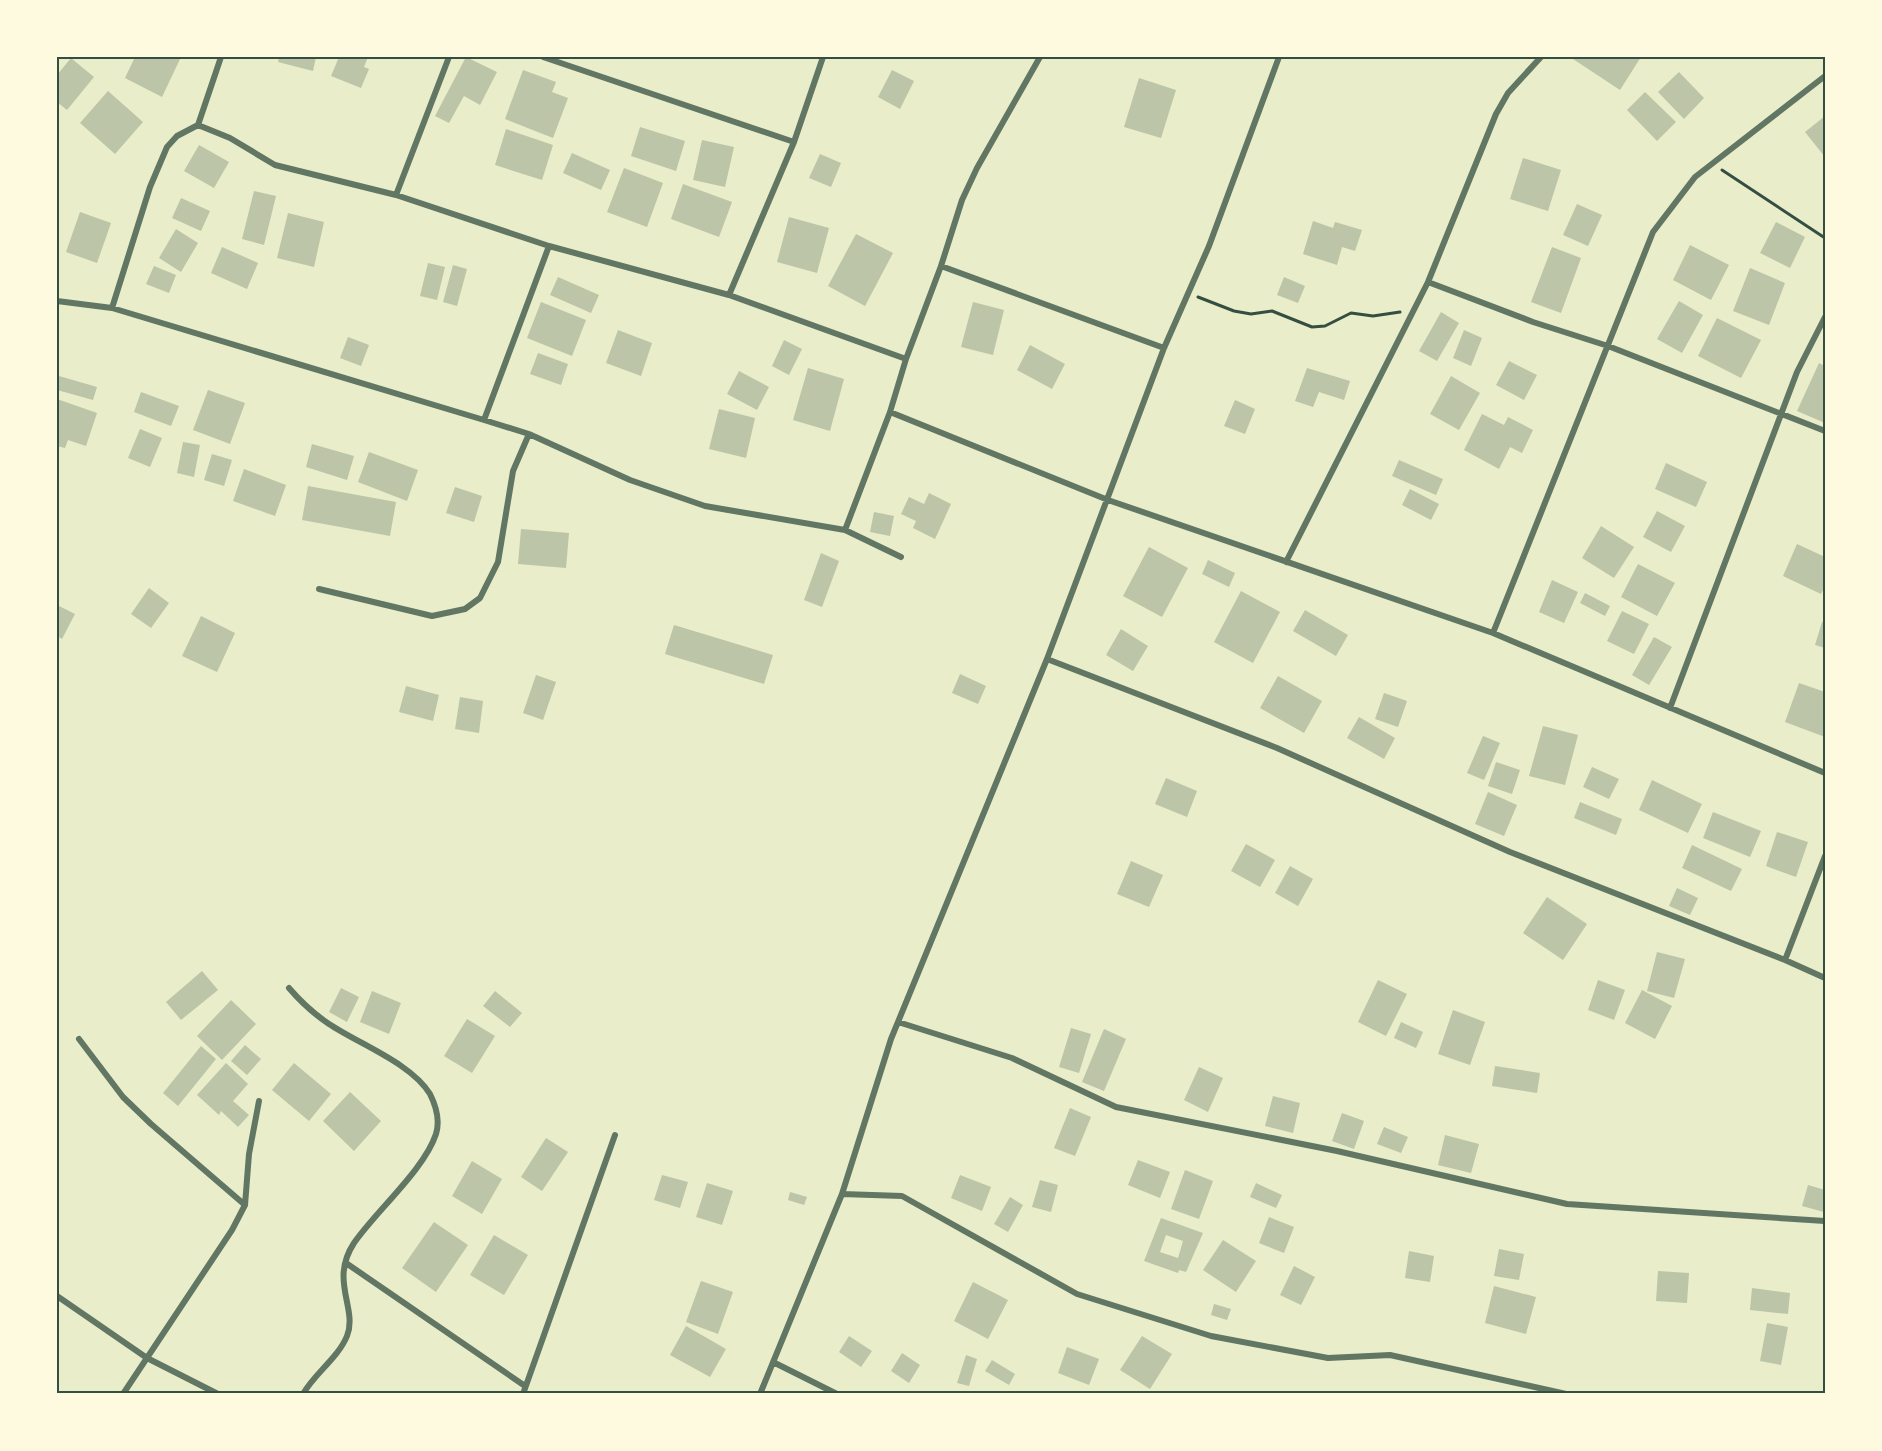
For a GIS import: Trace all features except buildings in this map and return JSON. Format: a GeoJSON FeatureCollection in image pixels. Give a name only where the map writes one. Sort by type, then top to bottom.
{"type":"FeatureCollection","features":[{"type":"Feature","properties":{"kind":"street"},"geometry":{"type":"LineString","coordinates":[[112,308],[150,187],[167,147],[177,136],[198,125],[221,57]]}},
{"type":"Feature","properties":{"kind":"street"},"geometry":{"type":"LineString","coordinates":[[396,195],[449,57]]}},
{"type":"Feature","properties":{"kind":"street"},"geometry":{"type":"LineString","coordinates":[[543,57],[794,142]]}},
{"type":"Feature","properties":{"kind":"street"},"geometry":{"type":"LineString","coordinates":[[729,295],[794,142],[824,57]]}},
{"type":"Feature","properties":{"kind":"street"},"geometry":{"type":"LineString","coordinates":[[845,530],[890,412],[906,359],[941,266],[962,200],[977,168],[1040,57]]}},
{"type":"Feature","properties":{"kind":"street"},"geometry":{"type":"LineString","coordinates":[[760,1394],[842,1194],[898,1022],[1047,659],[1164,348],[1209,246],[1279,57]]}},
{"type":"Feature","properties":{"kind":"street"},"geometry":{"type":"LineString","coordinates":[[1286,562],[1428,282],[1496,114],[1508,93],[1541,57]]}},
{"type":"Feature","properties":{"kind":"street"},"geometry":{"type":"LineString","coordinates":[[1493,633],[1653,232],[1678,196],[1695,177],[1825,76]]}},
{"type":"Feature","properties":{"kind":"street"},"geometry":{"type":"LineString","coordinates":[[198,125],[230,138],[275,165],[396,195],[549,246],[729,295],[906,359]]}},
{"type":"Feature","properties":{"kind":"street"},"geometry":{"type":"LineString","coordinates":[[484,420],[549,246]]}},
{"type":"Feature","properties":{"kind":"street"},"geometry":{"type":"LineString","coordinates":[[941,266],[1164,348]]}},
{"type":"Feature","properties":{"kind":"street"},"geometry":{"type":"LineString","coordinates":[[1428,282],[1533,322],[1608,346],[1825,431]]}},
{"type":"Feature","properties":{"kind":"street"},"geometry":{"type":"LineString","coordinates":[[57,301],[112,308],[484,420],[529,434],[630,480],[705,506],[845,530],[901,557]]}},
{"type":"Feature","properties":{"kind":"street"},"geometry":{"type":"LineString","coordinates":[[1670,708],[1797,372],[1825,317]]}},
{"type":"Feature","properties":{"kind":"street"},"geometry":{"type":"LineString","coordinates":[[890,412],[1108,501],[1493,633],[1825,773]]}},
{"type":"Feature","properties":{"kind":"street"},"geometry":{"type":"LineString","coordinates":[[319,589],[432,615],[450,613],[480,598],[498,562],[513,471],[529,434]]}},
{"type":"Feature","properties":{"kind":"street"},"geometry":{"type":"LineString","coordinates":[[1047,659],[1277,748],[1510,852],[1785,960],[1825,978]]}},
{"type":"Feature","properties":{"kind":"street"},"geometry":{"type":"LineString","coordinates":[[1785,960],[1825,856]]}},
{"type":"Feature","properties":{"kind":"street"},"geometry":{"type":"LineString","coordinates":[[289,988],[306,1007],[328,1024],[415,1076],[429,1094],[438,1112],[437,1132],[426,1154],[352,1246],[342,1281],[350,1322],[347,1335],[303,1394]]}},
{"type":"Feature","properties":{"kind":"street"},"geometry":{"type":"LineString","coordinates":[[898,1022],[1012,1058],[1116,1107],[1337,1151],[1567,1204],[1825,1221]]}},
{"type":"Feature","properties":{"kind":"street"},"geometry":{"type":"LineString","coordinates":[[79,1039],[123,1097],[151,1124],[246,1205]]}},
{"type":"Feature","properties":{"kind":"street"},"geometry":{"type":"LineString","coordinates":[[123,1394],[232,1230],[246,1205],[249,1154],[259,1101]]}},
{"type":"Feature","properties":{"kind":"street"},"geometry":{"type":"LineString","coordinates":[[523,1394],[615,1135]]}},
{"type":"Feature","properties":{"kind":"street"},"geometry":{"type":"LineString","coordinates":[[842,1194],[902,1196],[1077,1293],[1211,1336],[1328,1358],[1390,1355],[1566,1394]]}},
{"type":"Feature","properties":{"kind":"street"},"geometry":{"type":"LineString","coordinates":[[346,1263],[525,1386]]}},
{"type":"Feature","properties":{"kind":"street"},"geometry":{"type":"LineString","coordinates":[[57,1296],[147,1358],[218,1394]]}},
{"type":"Feature","properties":{"kind":"street"},"geometry":{"type":"LineString","coordinates":[[773,1362],[837,1394]]}},
{"type":"Feature","properties":{"kind":"path"},"geometry":{"type":"LineString","coordinates":[[1712,163],[1825,238]]}},
{"type":"Feature","properties":{"kind":"path"},"geometry":{"type":"LineString","coordinates":[[1188,293],[1234,311],[1251,314],[1272,311],[1312,327],[1325,326],[1351,313],[1372,316],[1413,310]]}}]}
